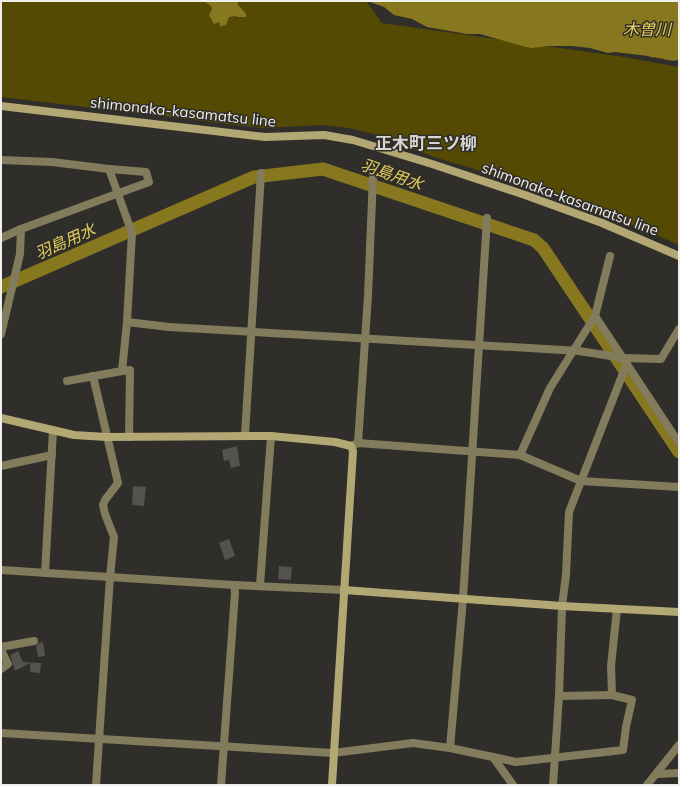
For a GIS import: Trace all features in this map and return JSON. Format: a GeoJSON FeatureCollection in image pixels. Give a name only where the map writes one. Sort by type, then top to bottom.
{"type":"FeatureCollection","features":[{"type":"Feature","properties":{"kind":"street","name":"shimonaka-kasamatsu line"},"geometry":{"type":"LineString","coordinates":[[1,106],[265,137],[324,136],[353,140],[432,164],[525,195],[602,223],[679,256]]}},
{"type":"Feature","properties":{"kind":"street"},"geometry":{"type":"LineString","coordinates":[[1,160],[52,162],[146,172],[149,182],[21,228],[1,238]]}},
{"type":"Feature","properties":{"kind":"street"},"geometry":{"type":"LineString","coordinates":[[109,169],[132,233],[127,322],[122,371]]}},
{"type":"Feature","properties":{"kind":"street"},"geometry":{"type":"LineString","coordinates":[[245,436],[250,332],[261,173]]}},
{"type":"Feature","properties":{"kind":"street"},"geometry":{"type":"LineString","coordinates":[[332,785],[353,450],[365,338],[373,176]]}},
{"type":"Feature","properties":{"kind":"street"},"geometry":{"type":"LineString","coordinates":[[450,748],[463,599],[471,452],[487,218]]}},
{"type":"Feature","properties":{"kind":"street"},"geometry":{"type":"LineString","coordinates":[[1,334],[20,254],[21,228]]}},
{"type":"Feature","properties":{"kind":"street"},"geometry":{"type":"LineString","coordinates":[[520,455],[550,388],[594,316],[610,256]]}},
{"type":"Feature","properties":{"kind":"street"},"geometry":{"type":"LineString","coordinates":[[594,316],[625,360],[679,443]]}},
{"type":"Feature","properties":{"kind":"street"},"geometry":{"type":"LineString","coordinates":[[127,322],[169,327],[479,344],[572,351],[610,356],[625,360],[661,359],[679,329]]}},
{"type":"Feature","properties":{"kind":"street"},"geometry":{"type":"LineString","coordinates":[[552,785],[559,696],[562,606],[566,575],[569,512],[623,372],[625,360]]}},
{"type":"Feature","properties":{"kind":"street"},"geometry":{"type":"LineString","coordinates":[[67,381],[130,370],[129,437]]}},
{"type":"Feature","properties":{"kind":"street"},"geometry":{"type":"LineString","coordinates":[[92,376],[118,483],[103,505],[114,537],[96,785]]}},
{"type":"Feature","properties":{"kind":"street"},"geometry":{"type":"LineString","coordinates":[[1,418],[74,435],[129,437],[271,436],[354,444],[520,455],[581,480],[679,487]]}},
{"type":"Feature","properties":{"kind":"street"},"geometry":{"type":"LineString","coordinates":[[45,572],[54,430]]}},
{"type":"Feature","properties":{"kind":"street"},"geometry":{"type":"LineString","coordinates":[[260,585],[271,436]]}},
{"type":"Feature","properties":{"kind":"street"},"geometry":{"type":"LineString","coordinates":[[1,466],[52,455]]}},
{"type":"Feature","properties":{"kind":"street"},"geometry":{"type":"LineString","coordinates":[[1,570],[234,585],[344,590],[562,606],[679,612]]}},
{"type":"Feature","properties":{"kind":"street"},"geometry":{"type":"LineString","coordinates":[[221,785],[235,593],[234,585]]}},
{"type":"Feature","properties":{"kind":"street"},"geometry":{"type":"LineString","coordinates":[[612,695],[611,666],[617,609]]}},
{"type":"Feature","properties":{"kind":"street"},"geometry":{"type":"LineString","coordinates":[[1,647],[34,641]]}},
{"type":"Feature","properties":{"kind":"street"},"geometry":{"type":"LineString","coordinates":[[1,650],[8,664],[1,669]]}},
{"type":"Feature","properties":{"kind":"street"},"geometry":{"type":"LineString","coordinates":[[1,733],[334,753],[413,743],[450,748],[516,762],[623,750],[626,726],[632,700],[612,695],[559,696]]}},
{"type":"Feature","properties":{"kind":"street"},"geometry":{"type":"LineString","coordinates":[[647,785],[679,745]]}},
{"type":"Feature","properties":{"kind":"street"},"geometry":{"type":"LineString","coordinates":[[493,757],[513,785]]}},
{"type":"Feature","properties":{"kind":"street"},"geometry":{"type":"LineString","coordinates":[[656,774],[679,773]]}},
{"type":"Feature","properties":{"kind":"shaded area"},"geometry":{"type":"Polygon","coordinates":[[[1,1],[366,1],[382,23],[624,57],[679,67],[679,245],[619,219],[566,199],[434,157],[374,134],[349,128],[322,125],[263,128],[1,97],[1,1]]]}},
{"type":"Feature","properties":{"kind":"water"},"geometry":{"type":"Polygon","coordinates":[[[204,1],[237,1],[238,5],[246,14],[246,17],[229,17],[226,25],[221,26],[219,25],[219,22],[214,24],[209,15],[212,9],[211,6],[204,1]]]}},
{"type":"Feature","properties":{"kind":"water","name":"木曽川"},"geometry":{"type":"Polygon","coordinates":[[[367,1],[679,1],[679,60],[670,61],[648,56],[615,52],[608,53],[590,48],[572,46],[526,47],[480,34],[467,34],[427,27],[412,19],[394,15],[384,7],[367,1]]]}},
{"type":"Feature","properties":{"kind":"building"},"geometry":{"type":"Polygon","coordinates":[[[237,446],[240,466],[231,468],[229,460],[224,461],[222,450],[237,446]]]}},
{"type":"Feature","properties":{"kind":"building"},"geometry":{"type":"Polygon","coordinates":[[[133,486],[146,487],[144,506],[132,505],[133,486]]]}},
{"type":"Feature","properties":{"kind":"building"},"geometry":{"type":"Polygon","coordinates":[[[229,539],[235,556],[225,560],[219,543],[229,539]]]}},
{"type":"Feature","properties":{"kind":"building"},"geometry":{"type":"Polygon","coordinates":[[[279,566],[292,567],[291,580],[278,579],[279,566]]]}},
{"type":"Feature","properties":{"kind":"building"},"geometry":{"type":"Polygon","coordinates":[[[43,642],[45,656],[38,657],[36,646],[43,642]]]}},
{"type":"Feature","properties":{"kind":"building"},"geometry":{"type":"Polygon","coordinates":[[[18,651],[23,662],[41,663],[40,673],[30,672],[30,663],[15,671],[10,655],[18,651]]]}},
{"type":"Feature","properties":{"kind":"waterway","name":"羽島用水"},"geometry":{"type":"LineString","coordinates":[[1,287],[254,177],[323,169],[534,240],[543,248],[679,452]]}},
{"type":"Feature","properties":{"kind":"district","name":"正木町三ツ柳"},"geometry":{"type":"Point","coordinates":[426,143]}}]}
